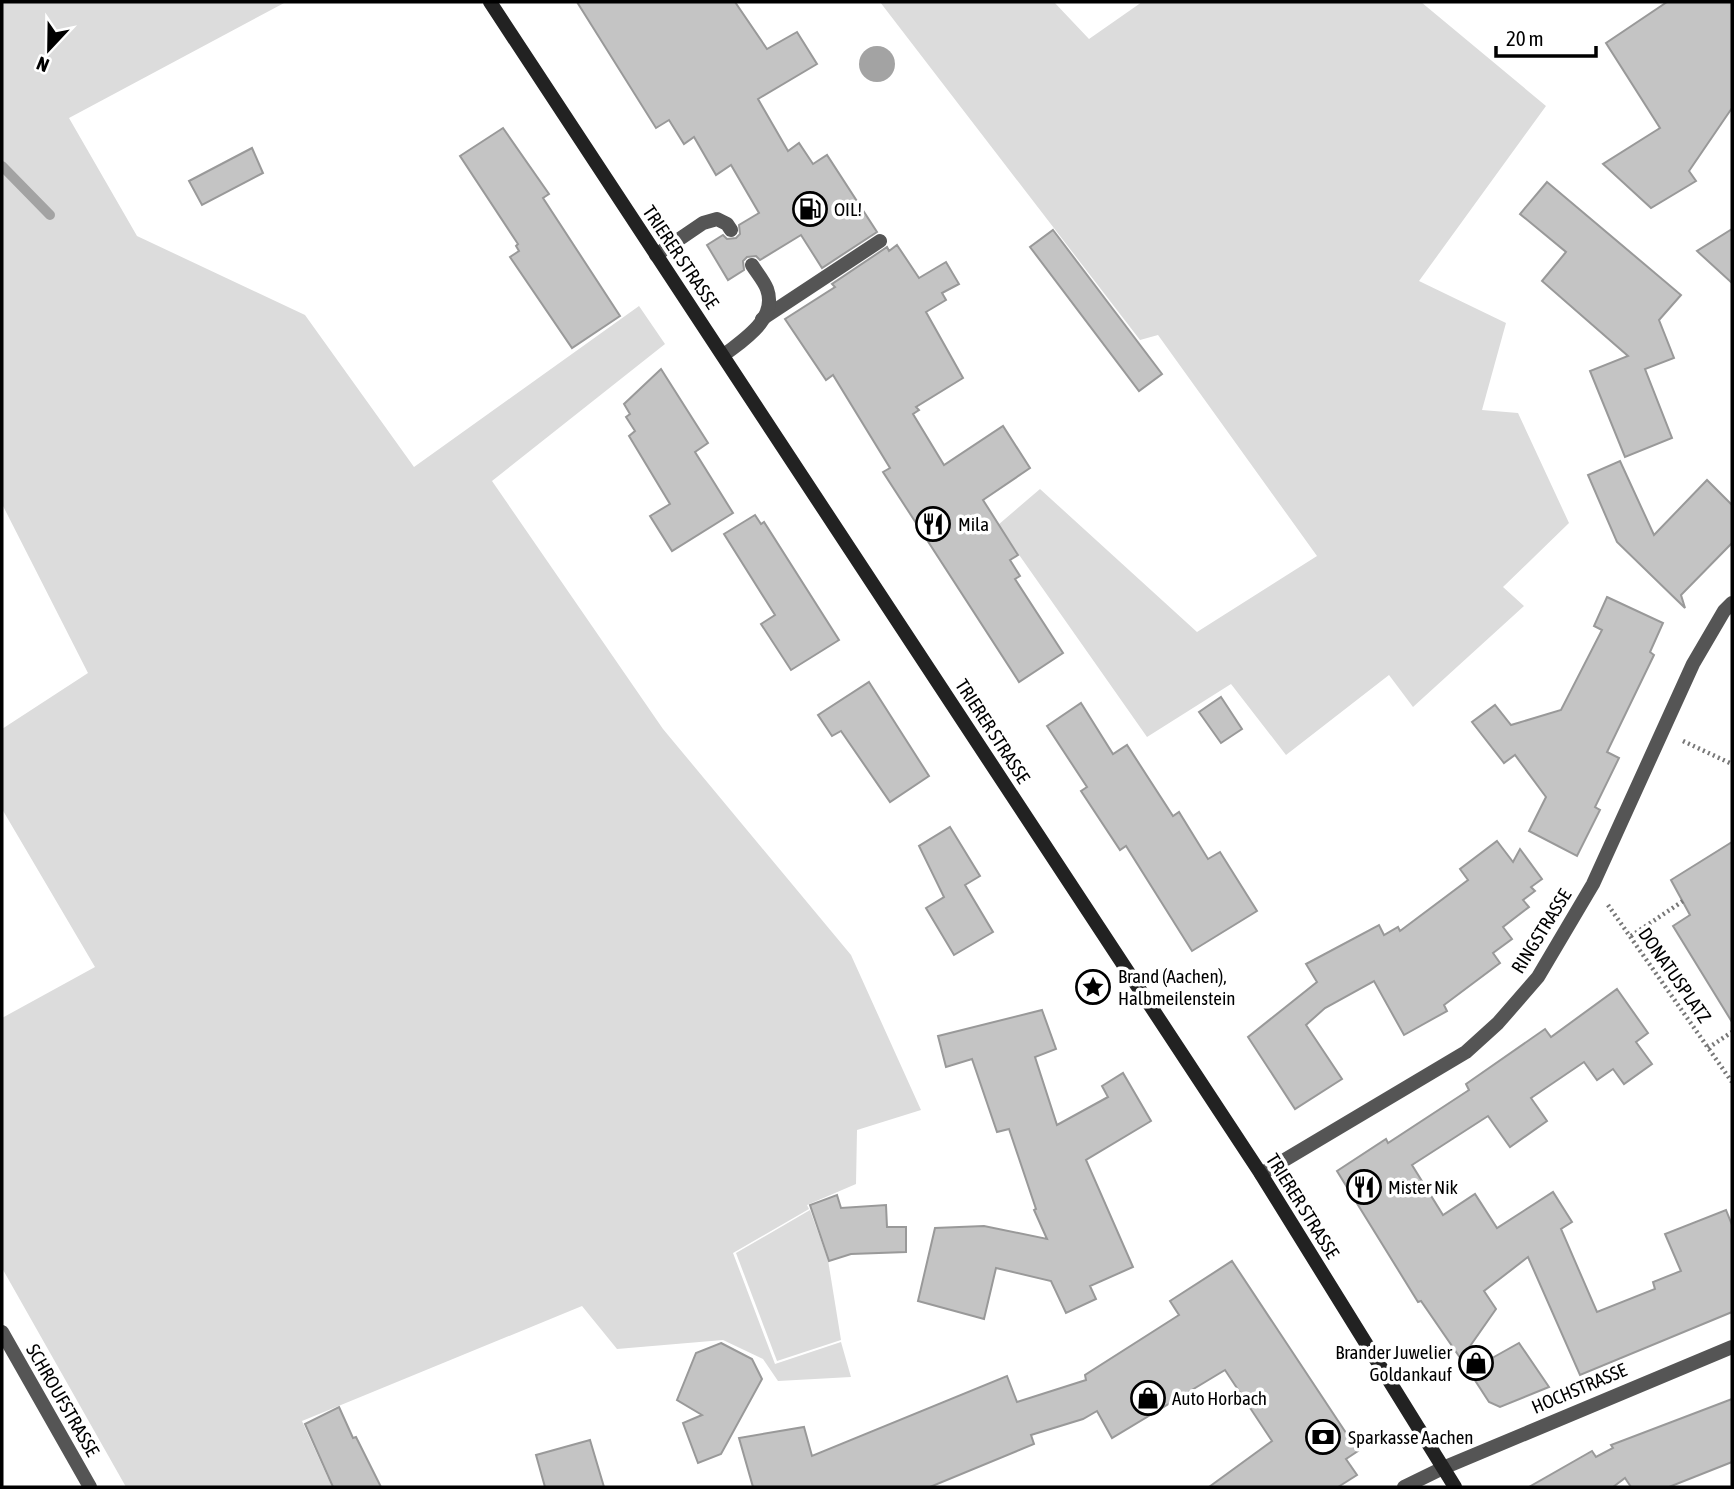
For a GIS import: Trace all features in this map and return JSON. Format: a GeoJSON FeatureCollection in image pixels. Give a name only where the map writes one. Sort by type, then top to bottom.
{"type":"FeatureCollection","features":[{"type":"Feature","properties":{"kind":"main road","name":"TRIERER STRASSE"},"geometry":{"type":"LineString","coordinates":[[489,2],[1261,1174],[1455,1487]]}},
{"type":"Feature","properties":{"kind":"street"},"geometry":{"type":"LineString","coordinates":[[656,255],[704,223],[718,219],[731,230]]}},
{"type":"Feature","properties":{"kind":"street"},"geometry":{"type":"LineString","coordinates":[[762,319],[880,241]]}},
{"type":"Feature","properties":{"kind":"street"},"geometry":{"type":"LineString","coordinates":[[724,355],[758,330],[768,303],[768,291],[752,265]]}},
{"type":"Feature","properties":{"kind":"street","name":"RINGSTRASSE"},"geometry":{"type":"LineString","coordinates":[[1261,1174],[1466,1052],[1498,1023],[1538,977],[1593,884],[1693,664],[1724,611],[1732,603]]}},
{"type":"Feature","properties":{"kind":"street","name":"SCHROUFSTRASSE"},"geometry":{"type":"LineString","coordinates":[[2,1332],[90,1487]]}},
{"type":"Feature","properties":{"kind":"street","name":"HOCHSTRASSE"},"geometry":{"type":"LineString","coordinates":[[1404,1487],[1443,1468],[1732,1347]]}},
{"type":"Feature","properties":{"kind":"path"},"geometry":{"type":"LineString","coordinates":[[1663,733],[1704,749],[1732,764]]}},
{"type":"Feature","properties":{"kind":"path","name":"DONATUSPLATZ"},"geometry":{"type":"LineString","coordinates":[[1593,884],[1732,1082]]}},
{"type":"Feature","properties":{"kind":"path"},"geometry":{"type":"LineString","coordinates":[[1631,936],[1683,901]]}},
{"type":"Feature","properties":{"kind":"path"},"geometry":{"type":"LineString","coordinates":[[1708,1048],[1732,1032]]}},
{"type":"Feature","properties":{"kind":"shaded area"},"geometry":{"type":"Polygon","coordinates":[[[2,2],[286,2],[69,118],[137,236],[305,315],[414,467],[639,306],[665,344],[492,481],[663,729],[851,955],[921,1110],[857,1130],[856,1184],[807,1205],[809,1209],[733,1253],[775,1364],[841,1342],[851,1377],[778,1381],[763,1359],[723,1340],[617,1349],[582,1306],[302,1421],[332,1487],[126,1487],[2,1268],[2,1018],[95,967],[2,809],[2,729],[88,673],[2,504],[2,2]]]}},
{"type":"Feature","properties":{"kind":"shaded area"},"geometry":{"type":"Polygon","coordinates":[[[880,2],[1054,2],[1089,39],[1142,2],[1421,2],[1546,106],[1419,281],[1506,323],[1482,410],[1518,413],[1569,523],[1503,587],[1524,606],[1413,707],[1389,675],[1286,755],[1231,684],[1147,737],[998,525],[1040,489],[1197,632],[1317,556],[1158,335],[1140,340],[880,2]]]}},
{"type":"Feature","properties":{"kind":"shaded area"},"geometry":{"type":"Polygon","coordinates":[[[877,46],[890,51],[895,64],[890,77],[877,82],[864,77],[859,64],[864,51],[877,46]]]}},
{"type":"Feature","properties":{"kind":"shaded area"},"geometry":{"type":"Polygon","coordinates":[[[810,1210],[828,1260],[841,1340],[777,1361],[736,1253],[810,1210]]]}},
{"type":"Feature","properties":{"kind":"building"},"geometry":{"type":"Polygon","coordinates":[[[577,2],[735,2],[767,49],[797,32],[817,64],[758,99],[788,151],[799,143],[813,164],[827,155],[877,232],[822,268],[801,235],[760,260],[756,256],[747,257],[743,261],[744,270],[728,280],[707,245],[723,235],[727,239],[736,238],[740,234],[739,225],[759,213],[731,165],[716,175],[694,137],[684,144],[669,120],[656,128],[577,2]]]}},
{"type":"Feature","properties":{"kind":"building"},"geometry":{"type":"Polygon","coordinates":[[[1667,2],[1732,2],[1732,108],[1689,171],[1696,181],[1651,208],[1603,164],[1660,128],[1606,43],[1667,2]]]}},
{"type":"Feature","properties":{"kind":"building"},"geometry":{"type":"Polygon","coordinates":[[[503,128],[549,194],[543,198],[620,316],[572,348],[510,257],[519,251],[516,246],[518,244],[460,156],[503,128]]]}},
{"type":"Feature","properties":{"kind":"building"},"geometry":{"type":"Polygon","coordinates":[[[252,148],[263,173],[202,205],[189,181],[252,148]]]}},
{"type":"Feature","properties":{"kind":"building"},"geometry":{"type":"Polygon","coordinates":[[[1547,182],[1681,295],[1659,320],[1674,358],[1645,369],[1672,438],[1625,457],[1590,371],[1628,356],[1542,281],[1566,252],[1520,214],[1547,182]]]}},
{"type":"Feature","properties":{"kind":"building"},"geometry":{"type":"Polygon","coordinates":[[[1732,229],[1732,283],[1697,251],[1732,229]]]}},
{"type":"Feature","properties":{"kind":"building"},"geometry":{"type":"Polygon","coordinates":[[[1053,230],[1162,374],[1139,391],[1030,247],[1053,230]]]}},
{"type":"Feature","properties":{"kind":"building"},"geometry":{"type":"Polygon","coordinates":[[[897,245],[919,278],[946,262],[959,284],[942,293],[946,300],[926,312],[963,378],[916,407],[919,410],[913,414],[944,465],[1003,426],[1030,468],[983,500],[1018,555],[1010,560],[1020,576],[1015,579],[1063,653],[1019,682],[883,472],[890,468],[833,375],[826,380],[785,319],[835,287],[832,284],[887,247],[889,251],[897,245]]]}},
{"type":"Feature","properties":{"kind":"building"},"geometry":{"type":"Polygon","coordinates":[[[661,369],[708,443],[695,452],[733,513],[672,551],[650,516],[670,504],[629,436],[635,431],[626,417],[630,414],[624,404],[661,369]]]}},
{"type":"Feature","properties":{"kind":"building"},"geometry":{"type":"Polygon","coordinates":[[[1620,461],[1654,535],[1707,480],[1732,505],[1732,543],[1681,595],[1685,608],[1617,542],[1588,475],[1620,461]]]}},
{"type":"Feature","properties":{"kind":"building"},"geometry":{"type":"Polygon","coordinates":[[[755,515],[761,524],[764,522],[839,640],[791,670],[761,624],[775,615],[724,534],[755,515]]]}},
{"type":"Feature","properties":{"kind":"building"},"geometry":{"type":"Polygon","coordinates":[[[1607,597],[1663,623],[1650,652],[1654,655],[1607,752],[1619,758],[1595,807],[1600,810],[1577,856],[1529,831],[1546,797],[1515,755],[1504,763],[1472,722],[1495,705],[1511,725],[1561,710],[1602,630],[1594,626],[1607,597]]]}},
{"type":"Feature","properties":{"kind":"building"},"geometry":{"type":"Polygon","coordinates":[[[869,682],[929,776],[890,802],[841,731],[832,736],[818,715],[869,682]]]}},
{"type":"Feature","properties":{"kind":"building"},"geometry":{"type":"Polygon","coordinates":[[[1221,697],[1242,729],[1221,743],[1199,712],[1221,697]]]}},
{"type":"Feature","properties":{"kind":"building"},"geometry":{"type":"Polygon","coordinates":[[[1081,703],[1113,754],[1127,745],[1173,816],[1179,812],[1208,859],[1220,852],[1257,911],[1192,951],[1126,846],[1120,850],[1081,791],[1087,787],[1047,726],[1081,703]]]}},
{"type":"Feature","properties":{"kind":"building"},"geometry":{"type":"Polygon","coordinates":[[[950,827],[980,876],[965,885],[993,932],[954,955],[926,908],[944,897],[919,846],[950,827]]]}},
{"type":"Feature","properties":{"kind":"building"},"geometry":{"type":"Polygon","coordinates":[[[1497,841],[1513,862],[1520,849],[1542,879],[1531,887],[1535,891],[1523,900],[1529,907],[1503,927],[1512,939],[1493,953],[1500,963],[1444,1005],[1447,1011],[1404,1035],[1374,981],[1325,1008],[1306,1025],[1342,1079],[1295,1109],[1248,1037],[1317,982],[1306,964],[1379,925],[1384,935],[1398,927],[1400,931],[1468,880],[1460,869],[1497,841]]]}},
{"type":"Feature","properties":{"kind":"building"},"geometry":{"type":"Polygon","coordinates":[[[1732,842],[1732,1022],[1673,926],[1690,915],[1671,880],[1732,842]]]}},
{"type":"Feature","properties":{"kind":"building"},"geometry":{"type":"Polygon","coordinates":[[[1617,989],[1648,1033],[1636,1042],[1652,1064],[1624,1084],[1613,1069],[1597,1080],[1584,1062],[1531,1098],[1547,1121],[1510,1147],[1488,1116],[1412,1165],[1443,1215],[1475,1194],[1497,1228],[1553,1192],[1572,1222],[1561,1229],[1597,1312],[1655,1289],[1653,1282],[1681,1271],[1665,1234],[1726,1210],[1732,1225],[1732,1312],[1580,1375],[1528,1257],[1484,1291],[1496,1309],[1461,1359],[1421,1301],[1418,1302],[1337,1171],[1386,1139],[1388,1143],[1469,1090],[1466,1084],[1545,1029],[1551,1037],[1617,989]]]}},
{"type":"Feature","properties":{"kind":"building"},"geometry":{"type":"Polygon","coordinates":[[[1042,1010],[1056,1049],[1035,1057],[1057,1125],[1108,1097],[1102,1086],[1123,1073],[1151,1121],[1086,1160],[1133,1267],[1090,1286],[1096,1299],[1066,1313],[1051,1281],[996,1268],[984,1319],[918,1301],[935,1228],[984,1226],[1047,1239],[1034,1210],[1036,1209],[1009,1129],[997,1132],[972,1059],[946,1067],[938,1036],[1042,1010]]]}},
{"type":"Feature","properties":{"kind":"building"},"geometry":{"type":"Polygon","coordinates":[[[837,1195],[841,1208],[886,1205],[887,1227],[906,1227],[906,1252],[851,1254],[829,1261],[810,1205],[837,1195]]]}},
{"type":"Feature","properties":{"kind":"building"},"geometry":{"type":"Polygon","coordinates":[[[1232,1261],[1358,1451],[1346,1459],[1357,1475],[1338,1487],[1209,1487],[1272,1441],[1225,1370],[1112,1438],[1097,1411],[1083,1419],[1031,1435],[1034,1444],[930,1487],[753,1487],[739,1438],[804,1427],[812,1456],[1007,1376],[1017,1402],[1086,1380],[1085,1375],[1179,1315],[1170,1301],[1232,1261]]]}},
{"type":"Feature","properties":{"kind":"building"},"geometry":{"type":"Polygon","coordinates":[[[721,1343],[752,1359],[762,1379],[721,1454],[698,1463],[683,1423],[702,1415],[677,1400],[696,1353],[721,1343]]]}},
{"type":"Feature","properties":{"kind":"building"},"geometry":{"type":"Polygon","coordinates":[[[1519,1343],[1549,1387],[1500,1407],[1489,1402],[1469,1371],[1519,1343]]]}},
{"type":"Feature","properties":{"kind":"building"},"geometry":{"type":"Polygon","coordinates":[[[1732,1399],[1732,1462],[1669,1487],[1631,1487],[1625,1478],[1613,1487],[1529,1487],[1592,1451],[1596,1457],[1613,1448],[1611,1445],[1732,1399]]]}},
{"type":"Feature","properties":{"kind":"building"},"geometry":{"type":"Polygon","coordinates":[[[339,1407],[381,1487],[333,1487],[305,1424],[339,1407]]]}},
{"type":"Feature","properties":{"kind":"building"},"geometry":{"type":"Polygon","coordinates":[[[590,1440],[604,1487],[545,1487],[536,1455],[590,1440]]]}},
{"type":"Feature","properties":{"kind":"waterway"},"geometry":{"type":"LineString","coordinates":[[2,166],[50,215]]}},
{"type":"Feature","properties":{"kind":"place","name":"OIL!"},"geometry":{"type":"Point","coordinates":[810,209]}},
{"type":"Feature","properties":{"kind":"place","name":"Mila"},"geometry":{"type":"Point","coordinates":[933,524]}},
{"type":"Feature","properties":{"kind":"place","name":"Brand (Aachen), Halbmeilenstein"},"geometry":{"type":"Point","coordinates":[1093,987]}},
{"type":"Feature","properties":{"kind":"place","name":"Mister Nik"},"geometry":{"type":"Point","coordinates":[1364,1187]}},
{"type":"Feature","properties":{"kind":"place","name":"Brander Juwelier Goldankauf"},"geometry":{"type":"Point","coordinates":[1476,1363]}},
{"type":"Feature","properties":{"kind":"place","name":"Auto Horbach"},"geometry":{"type":"Point","coordinates":[1148,1398]}},
{"type":"Feature","properties":{"kind":"place","name":"Sparkasse Aachen"},"geometry":{"type":"Point","coordinates":[1323,1437]}}]}
